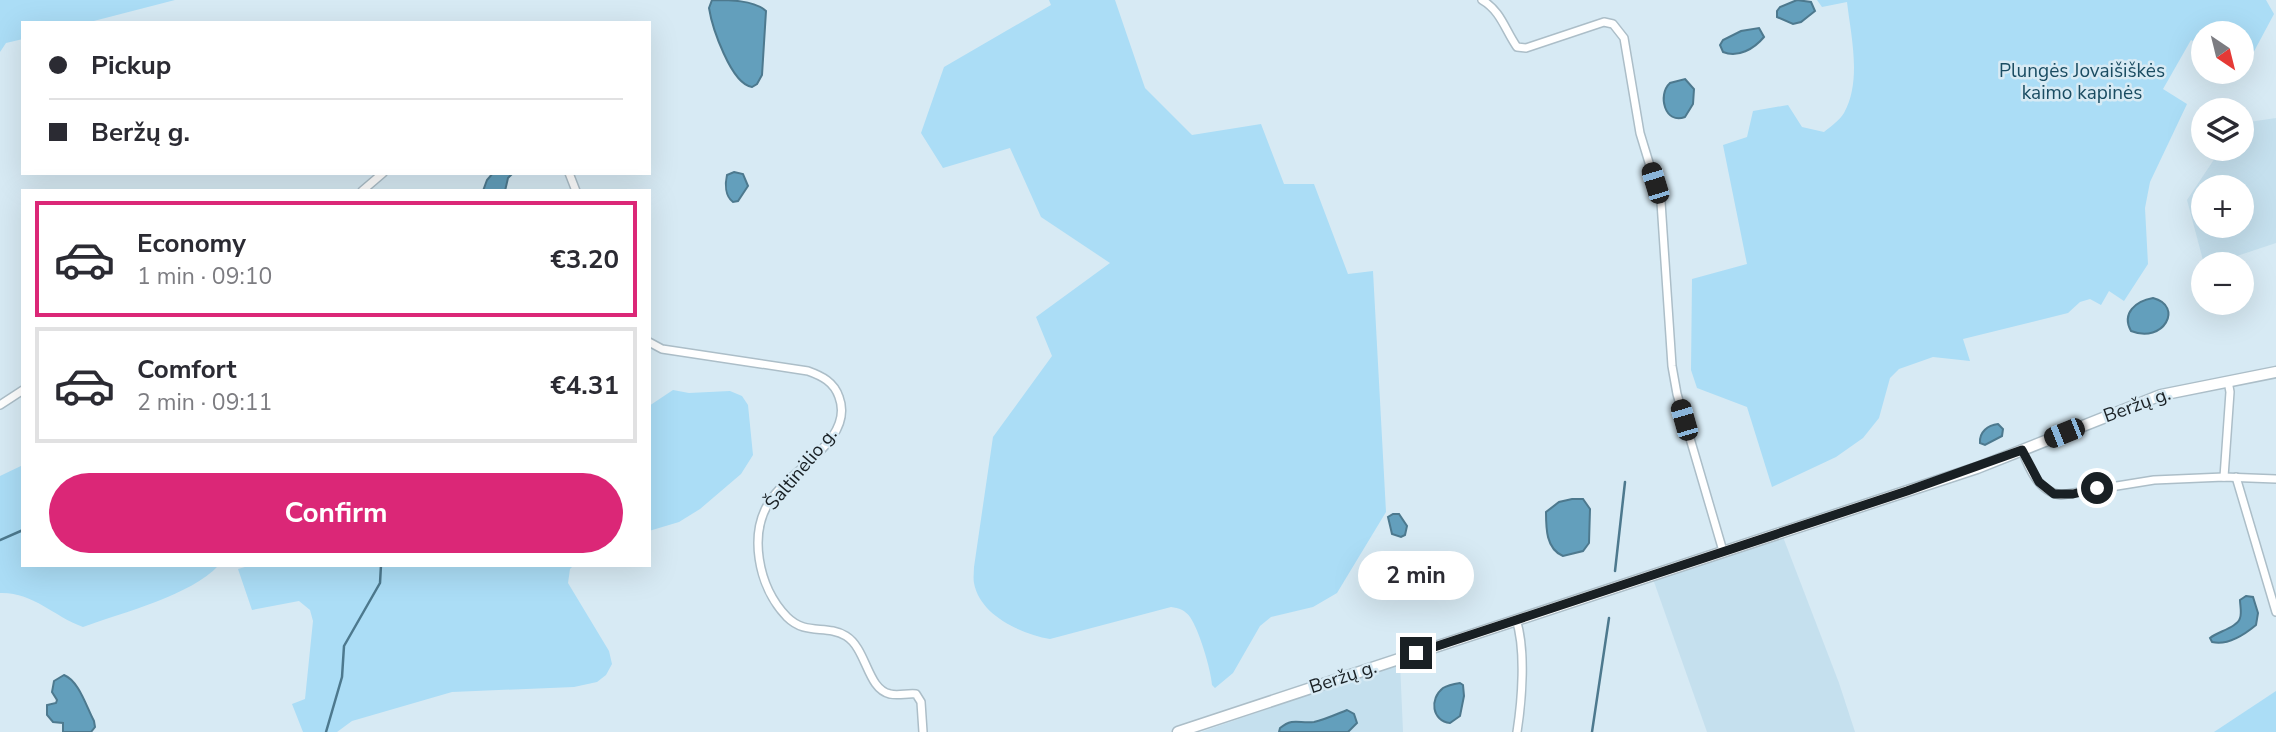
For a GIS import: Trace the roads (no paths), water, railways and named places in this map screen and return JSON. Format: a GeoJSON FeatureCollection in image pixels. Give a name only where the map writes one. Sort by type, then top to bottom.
{"type":"FeatureCollection","features":[{"type":"Feature","properties":{"kind":"main road","name":"Beržų g."},"geometry":{"type":"LineString","coordinates":[[1178,732],[1917,488],[2161,395],[2276,372]]}},
{"type":"Feature","properties":{"kind":"street"},"geometry":{"type":"LineString","coordinates":[[1482,0],[1494,8],[1517,47],[1526,48],[1604,22],[1613,24],[1624,38],[1640,133],[1661,202],[1672,366],[1677,394],[1723,551]]}},
{"type":"Feature","properties":{"kind":"street"},"geometry":{"type":"LineString","coordinates":[[364,189],[381,175]]}},
{"type":"Feature","properties":{"kind":"street","name":"Šaltinėlio g."},"geometry":{"type":"LineString","coordinates":[[651,343],[662,349],[808,371],[828,380],[837,391],[841,401],[839,426],[821,451],[785,483],[765,509],[757,541],[760,557],[773,597],[787,617],[804,628],[835,631],[853,641],[872,677],[883,691],[890,694],[916,694],[920,702],[923,732]]}},
{"type":"Feature","properties":{"kind":"street"},"geometry":{"type":"LineString","coordinates":[[2224,477],[2230,392],[2228,381]]}},
{"type":"Feature","properties":{"kind":"street"},"geometry":{"type":"LineString","coordinates":[[0,405],[21,391]]}},
{"type":"Feature","properties":{"kind":"street"},"geometry":{"type":"LineString","coordinates":[[2022,450],[2039,482],[2054,494],[2061,495],[2129,482],[2224,477],[2276,479]]}},
{"type":"Feature","properties":{"kind":"street"},"geometry":{"type":"LineString","coordinates":[[2236,477],[2276,612]]}},
{"type":"Feature","properties":{"kind":"street"},"geometry":{"type":"LineString","coordinates":[[1516,620],[1521,656],[1517,732]]}},
{"type":"Feature","properties":{"kind":"waterway"},"geometry":{"type":"LineString","coordinates":[[1615,571],[1625,482]]}},
{"type":"Feature","properties":{"kind":"waterway"},"geometry":{"type":"LineString","coordinates":[[0,540],[21,531]]}},
{"type":"Feature","properties":{"kind":"waterway"},"geometry":{"type":"LineString","coordinates":[[326,732],[342,677],[344,646],[380,583],[381,567]]}},
{"type":"Feature","properties":{"kind":"waterway"},"geometry":{"type":"LineString","coordinates":[[1592,732],[1609,618]]}},
{"type":"Feature","properties":{"kind":"park label","name":"Plungės Jovaišiškės kaimo kapinės"},"geometry":{"type":"Point","coordinates":[2082,82]}}]}
